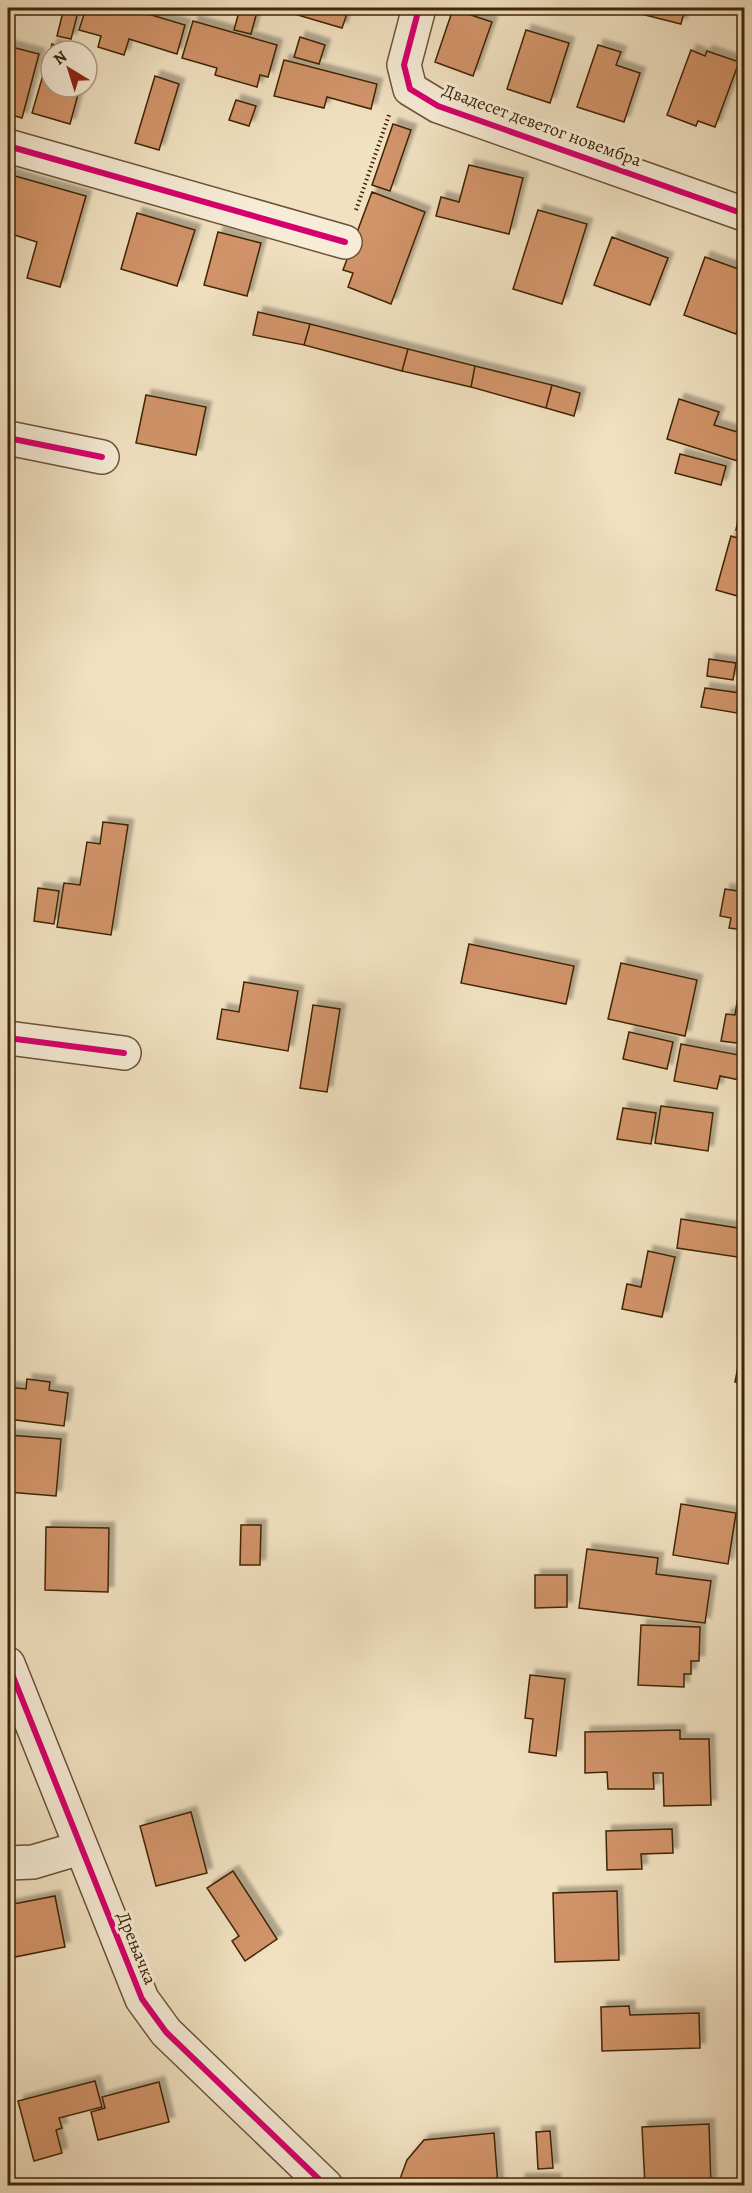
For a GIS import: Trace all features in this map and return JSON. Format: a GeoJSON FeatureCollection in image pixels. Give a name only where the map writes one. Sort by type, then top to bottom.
{"type":"FeatureCollection","features":[{"type":"Feature","properties":{"kind":"street"},"geometry":{"type":"LineString","coordinates":[[410,89],[404,65],[419,8]]}},
{"type":"Feature","properties":{"kind":"street","name":"Двадесет деветог новембра"},"geometry":{"type":"LineString","coordinates":[[410,89],[438,106],[744,214]]}},
{"type":"Feature","properties":{"kind":"street"},"geometry":{"type":"LineString","coordinates":[[8,146],[345,242]]}},
{"type":"Feature","properties":{"kind":"street"},"geometry":{"type":"LineString","coordinates":[[8,438],[102,457]]}},
{"type":"Feature","properties":{"kind":"street"},"geometry":{"type":"LineString","coordinates":[[8,1038],[124,1053]]}},
{"type":"Feature","properties":{"kind":"street","name":"Дрењачка"},"geometry":{"type":"LineString","coordinates":[[8,1664],[80,1848],[142,1999],[151,2014],[166,2032],[326,2186]]}},
{"type":"Feature","properties":{"kind":"street"},"geometry":{"type":"LineString","coordinates":[[8,1863],[33,1862],[80,1848]]}},
{"type":"Feature","properties":{"kind":"path"},"geometry":{"type":"LineString","coordinates":[[345,242],[389,113],[410,89]]}},
{"type":"Feature","properties":{"kind":"building"},"geometry":{"type":"Polygon","coordinates":[[[64,8],[79,8],[71,39],[57,36],[64,8]]]}},
{"type":"Feature","properties":{"kind":"building"},"geometry":{"type":"Polygon","coordinates":[[[86,8],[128,8],[185,25],[177,54],[129,39],[124,55],[99,47],[101,36],[79,30],[86,8]]]}},
{"type":"Feature","properties":{"kind":"building"},"geometry":{"type":"Polygon","coordinates":[[[240,8],[258,8],[251,34],[234,30],[240,8]]]}},
{"type":"Feature","properties":{"kind":"building"},"geometry":{"type":"Polygon","coordinates":[[[293,8],[349,8],[342,28],[291,13],[293,8]]]}},
{"type":"Feature","properties":{"kind":"building"},"geometry":{"type":"Polygon","coordinates":[[[638,8],[685,8],[681,24],[637,13],[638,8]]]}},
{"type":"Feature","properties":{"kind":"building"},"geometry":{"type":"Polygon","coordinates":[[[453,9],[492,22],[473,76],[435,62],[453,9]]]}},
{"type":"Feature","properties":{"kind":"building"},"geometry":{"type":"Polygon","coordinates":[[[193,21],[277,45],[268,77],[260,75],[257,87],[215,75],[217,68],[182,58],[193,21]]]}},
{"type":"Feature","properties":{"kind":"building"},"geometry":{"type":"Polygon","coordinates":[[[526,30],[569,43],[550,103],[507,89],[526,30]]]}},
{"type":"Feature","properties":{"kind":"building"},"geometry":{"type":"Polygon","coordinates":[[[300,37],[325,45],[319,64],[294,57],[300,37]]]}},
{"type":"Feature","properties":{"kind":"building"},"geometry":{"type":"Polygon","coordinates":[[[598,45],[621,52],[616,65],[640,73],[624,122],[577,107],[598,45]]]}},
{"type":"Feature","properties":{"kind":"building"},"geometry":{"type":"Polygon","coordinates":[[[8,46],[39,54],[22,118],[8,114],[8,46]]]}},
{"type":"Feature","properties":{"kind":"building"},"geometry":{"type":"Polygon","coordinates":[[[691,50],[705,56],[707,51],[739,62],[715,127],[698,121],[696,126],[667,115],[691,50]]]}},
{"type":"Feature","properties":{"kind":"building"},"geometry":{"type":"Polygon","coordinates":[[[284,60],[377,84],[371,109],[327,97],[324,108],[274,96],[284,60]]]}},
{"type":"Feature","properties":{"kind":"building"},"geometry":{"type":"Polygon","coordinates":[[[155,76],[179,84],[159,150],[135,143],[155,76]]]}},
{"type":"Feature","properties":{"kind":"building"},"geometry":{"type":"Polygon","coordinates":[[[39,89],[39,99],[77,99],[70,124],[32,113],[39,89]]]}},
{"type":"Feature","properties":{"kind":"building"},"geometry":{"type":"Polygon","coordinates":[[[236,100],[256,106],[249,126],[229,120],[236,100]]]}},
{"type":"Feature","properties":{"kind":"building"},"geometry":{"type":"Polygon","coordinates":[[[393,124],[411,130],[390,191],[372,185],[393,124]]]}},
{"type":"Feature","properties":{"kind":"building"},"geometry":{"type":"Polygon","coordinates":[[[469,165],[523,178],[509,234],[436,216],[441,197],[459,202],[469,165]]]}},
{"type":"Feature","properties":{"kind":"building"},"geometry":{"type":"Polygon","coordinates":[[[8,174],[86,196],[60,287],[27,278],[37,242],[8,233],[8,174]]]}},
{"type":"Feature","properties":{"kind":"building"},"geometry":{"type":"Polygon","coordinates":[[[372,192],[425,212],[391,304],[348,287],[353,273],[343,270],[372,192]]]}},
{"type":"Feature","properties":{"kind":"building"},"geometry":{"type":"Polygon","coordinates":[[[538,210],[587,224],[562,304],[513,289],[538,210]]]}},
{"type":"Feature","properties":{"kind":"building"},"geometry":{"type":"Polygon","coordinates":[[[137,213],[195,230],[177,286],[121,269],[137,213]]]}},
{"type":"Feature","properties":{"kind":"building"},"geometry":{"type":"Polygon","coordinates":[[[218,232],[261,243],[247,296],[204,285],[218,232]]]}},
{"type":"Feature","properties":{"kind":"building"},"geometry":{"type":"Polygon","coordinates":[[[612,237],[668,258],[650,305],[594,285],[612,237]]]}},
{"type":"Feature","properties":{"kind":"building"},"geometry":{"type":"Polygon","coordinates":[[[705,257],[744,271],[744,310],[736,334],[684,315],[705,257]]]}},
{"type":"Feature","properties":{"kind":"building"},"geometry":{"type":"Polygon","coordinates":[[[258,312],[310,324],[304,345],[253,335],[258,312]]]}},
{"type":"Feature","properties":{"kind":"building"},"geometry":{"type":"Polygon","coordinates":[[[310,324],[408,349],[402,371],[304,345],[310,324]]]}},
{"type":"Feature","properties":{"kind":"building"},"geometry":{"type":"Polygon","coordinates":[[[408,349],[475,366],[471,387],[402,371],[408,349]]]}},
{"type":"Feature","properties":{"kind":"building"},"geometry":{"type":"Polygon","coordinates":[[[475,366],[552,385],[546,408],[471,387],[475,366]]]}},
{"type":"Feature","properties":{"kind":"building"},"geometry":{"type":"Polygon","coordinates":[[[552,385],[580,393],[574,416],[546,408],[552,385]]]}},
{"type":"Feature","properties":{"kind":"building"},"geometry":{"type":"Polygon","coordinates":[[[146,395],[206,407],[196,455],[136,443],[146,395]]]}},
{"type":"Feature","properties":{"kind":"building"},"geometry":{"type":"Polygon","coordinates":[[[679,399],[719,412],[714,425],[744,434],[744,463],[667,439],[679,399]]]}},
{"type":"Feature","properties":{"kind":"building"},"geometry":{"type":"Polygon","coordinates":[[[680,454],[726,466],[721,485],[675,473],[680,454]]]}},
{"type":"Feature","properties":{"kind":"building"},"geometry":{"type":"Polygon","coordinates":[[[744,490],[744,531],[736,530],[744,490]]]}},
{"type":"Feature","properties":{"kind":"building"},"geometry":{"type":"Polygon","coordinates":[[[731,536],[744,540],[744,584],[741,597],[716,590],[731,536]]]}},
{"type":"Feature","properties":{"kind":"building"},"geometry":{"type":"Polygon","coordinates":[[[709,659],[736,663],[733,680],[707,676],[709,659]]]}},
{"type":"Feature","properties":{"kind":"building"},"geometry":{"type":"Polygon","coordinates":[[[705,688],[740,693],[737,713],[701,707],[705,688]]]}},
{"type":"Feature","properties":{"kind":"building"},"geometry":{"type":"Polygon","coordinates":[[[103,822],[128,825],[111,935],[57,927],[64,883],[80,885],[87,842],[100,844],[103,822]]]}},
{"type":"Feature","properties":{"kind":"building"},"geometry":{"type":"Polygon","coordinates":[[[38,888],[59,891],[54,924],[34,921],[38,888]]]}},
{"type":"Feature","properties":{"kind":"building"},"geometry":{"type":"Polygon","coordinates":[[[725,889],[744,892],[744,930],[729,928],[731,918],[720,916],[725,889]]]}},
{"type":"Feature","properties":{"kind":"building"},"geometry":{"type":"Polygon","coordinates":[[[469,944],[574,966],[566,1004],[461,983],[469,944]]]}},
{"type":"Feature","properties":{"kind":"building"},"geometry":{"type":"Polygon","coordinates":[[[621,963],[697,980],[685,1036],[608,1019],[621,963]]]}},
{"type":"Feature","properties":{"kind":"building"},"geometry":{"type":"Polygon","coordinates":[[[244,982],[298,991],[288,1051],[217,1039],[222,1009],[239,1012],[244,982]]]}},
{"type":"Feature","properties":{"kind":"building"},"geometry":{"type":"Polygon","coordinates":[[[738,996],[744,997],[744,1044],[721,1041],[726,1014],[735,1015],[738,996]]]}},
{"type":"Feature","properties":{"kind":"building"},"geometry":{"type":"Polygon","coordinates":[[[313,1005],[340,1009],[327,1092],[300,1088],[313,1005]]]}},
{"type":"Feature","properties":{"kind":"building"},"geometry":{"type":"Polygon","coordinates":[[[629,1032],[673,1042],[667,1069],[623,1059],[629,1032]]]}},
{"type":"Feature","properties":{"kind":"building"},"geometry":{"type":"Polygon","coordinates":[[[681,1044],[744,1056],[744,1081],[720,1076],[717,1089],[674,1081],[681,1044]]]}},
{"type":"Feature","properties":{"kind":"building"},"geometry":{"type":"Polygon","coordinates":[[[661,1106],[713,1113],[708,1151],[655,1143],[661,1106]]]}},
{"type":"Feature","properties":{"kind":"building"},"geometry":{"type":"Polygon","coordinates":[[[623,1108],[656,1113],[651,1144],[617,1139],[623,1108]]]}},
{"type":"Feature","properties":{"kind":"building"},"geometry":{"type":"Polygon","coordinates":[[[681,1219],[744,1229],[744,1258],[677,1248],[681,1219]]]}},
{"type":"Feature","properties":{"kind":"building"},"geometry":{"type":"Polygon","coordinates":[[[648,1251],[675,1257],[662,1317],[622,1309],[627,1284],[641,1287],[648,1251]]]}},
{"type":"Feature","properties":{"kind":"building"},"geometry":{"type":"Polygon","coordinates":[[[744,1337],[744,1384],[735,1382],[744,1337]]]}},
{"type":"Feature","properties":{"kind":"building"},"geometry":{"type":"Polygon","coordinates":[[[27,1379],[50,1382],[49,1390],[68,1393],[64,1426],[8,1419],[8,1387],[26,1389],[27,1379]]]}},
{"type":"Feature","properties":{"kind":"building"},"geometry":{"type":"Polygon","coordinates":[[[8,1435],[61,1439],[56,1496],[8,1492],[8,1435]]]}},
{"type":"Feature","properties":{"kind":"building"},"geometry":{"type":"Polygon","coordinates":[[[681,1504],[736,1513],[728,1564],[673,1555],[681,1504]]]}},
{"type":"Feature","properties":{"kind":"building"},"geometry":{"type":"Polygon","coordinates":[[[241,1525],[261,1525],[260,1565],[240,1565],[241,1525]]]}},
{"type":"Feature","properties":{"kind":"building"},"geometry":{"type":"Polygon","coordinates":[[[46,1527],[109,1528],[108,1592],[45,1590],[46,1527]]]}},
{"type":"Feature","properties":{"kind":"building"},"geometry":{"type":"Polygon","coordinates":[[[587,1549],[658,1558],[656,1574],[711,1581],[705,1623],[579,1608],[587,1549]]]}},
{"type":"Feature","properties":{"kind":"building"},"geometry":{"type":"Polygon","coordinates":[[[535,1575],[567,1575],[567,1607],[535,1608],[535,1575]]]}},
{"type":"Feature","properties":{"kind":"building"},"geometry":{"type":"Polygon","coordinates":[[[641,1625],[700,1627],[699,1661],[691,1661],[691,1674],[684,1674],[684,1687],[638,1685],[641,1625]]]}},
{"type":"Feature","properties":{"kind":"building"},"geometry":{"type":"Polygon","coordinates":[[[530,1675],[565,1679],[556,1756],[529,1752],[533,1719],[525,1718],[530,1675]]]}},
{"type":"Feature","properties":{"kind":"building"},"geometry":{"type":"Polygon","coordinates":[[[680,1730],[680,1739],[709,1739],[711,1805],[664,1806],[663,1773],[653,1773],[654,1789],[608,1789],[607,1772],[585,1773],[585,1732],[680,1730]]]}},
{"type":"Feature","properties":{"kind":"building"},"geometry":{"type":"Polygon","coordinates":[[[191,1812],[207,1873],[156,1886],[140,1826],[191,1812]]]}},
{"type":"Feature","properties":{"kind":"building"},"geometry":{"type":"Polygon","coordinates":[[[672,1829],[673,1853],[641,1854],[642,1869],[607,1870],[606,1831],[672,1829]]]}},
{"type":"Feature","properties":{"kind":"building"},"geometry":{"type":"Polygon","coordinates":[[[233,1871],[277,1939],[245,1961],[232,1941],[239,1936],[207,1888],[233,1871]]]}},
{"type":"Feature","properties":{"kind":"building"},"geometry":{"type":"Polygon","coordinates":[[[617,1891],[619,1960],[555,1962],[553,1893],[617,1891]]]}},
{"type":"Feature","properties":{"kind":"building"},"geometry":{"type":"Polygon","coordinates":[[[55,1896],[65,1947],[10,1958],[8,1905],[55,1896]]]}},
{"type":"Feature","properties":{"kind":"building"},"geometry":{"type":"Polygon","coordinates":[[[629,2006],[630,2015],[699,2013],[700,2048],[602,2051],[601,2007],[629,2006]]]}},
{"type":"Feature","properties":{"kind":"building"},"geometry":{"type":"Polygon","coordinates":[[[95,2081],[102,2107],[59,2118],[62,2128],[56,2130],[62,2153],[34,2161],[18,2101],[95,2081]]]}},
{"type":"Feature","properties":{"kind":"building"},"geometry":{"type":"Polygon","coordinates":[[[159,2082],[169,2122],[98,2140],[91,2112],[105,2108],[102,2097],[159,2082]]]}},
{"type":"Feature","properties":{"kind":"building"},"geometry":{"type":"Polygon","coordinates":[[[709,2124],[711,2186],[645,2186],[642,2127],[709,2124]]]}},
{"type":"Feature","properties":{"kind":"building"},"geometry":{"type":"Polygon","coordinates":[[[550,2131],[553,2168],[538,2169],[536,2132],[550,2131]]]}},
{"type":"Feature","properties":{"kind":"building"},"geometry":{"type":"Polygon","coordinates":[[[494,2133],[498,2186],[402,2186],[401,2176],[407,2160],[424,2140],[494,2133]]]}},
{"type":"Feature","properties":{"kind":"building"},"geometry":{"type":"Polygon","coordinates":[[[520,2179],[555,2179],[555,2186],[520,2186],[520,2179]]]}},
{"type":"Feature","properties":{"kind":"cycle path"},"geometry":{"type":"LineString","coordinates":[[419,8],[404,65],[410,89],[438,106],[744,214]]}},
{"type":"Feature","properties":{"kind":"cycle path"},"geometry":{"type":"LineString","coordinates":[[8,146],[345,242]]}},
{"type":"Feature","properties":{"kind":"cycle path"},"geometry":{"type":"LineString","coordinates":[[8,438],[102,457]]}},
{"type":"Feature","properties":{"kind":"cycle path"},"geometry":{"type":"LineString","coordinates":[[8,1038],[124,1053]]}},
{"type":"Feature","properties":{"kind":"cycle path"},"geometry":{"type":"LineString","coordinates":[[8,1664],[142,1999],[166,2032],[326,2186]]}}]}
